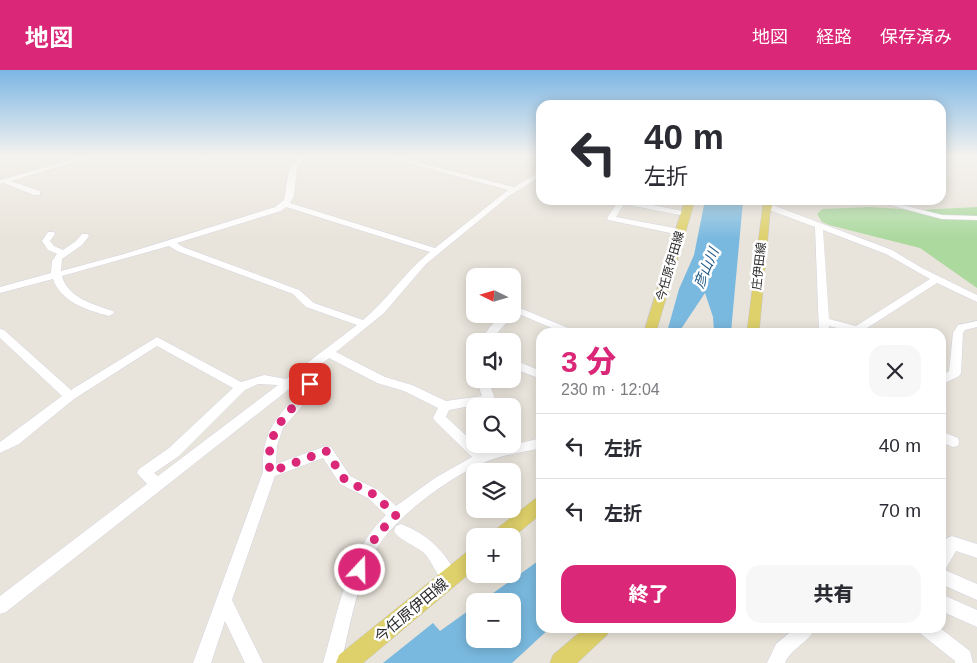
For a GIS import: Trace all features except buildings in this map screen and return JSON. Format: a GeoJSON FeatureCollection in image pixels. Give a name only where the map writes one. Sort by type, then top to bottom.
{"type":"FeatureCollection","features":[{"type":"Feature","properties":{"kind":"main road","name":"今任原伊田線"},"geometry":{"type":"LineString","coordinates":[[651,328],[688,205]]}},
{"type":"Feature","properties":{"kind":"main road","name":"庄伊田線"},"geometry":{"type":"LineString","coordinates":[[753,328],[764,205]]}},
{"type":"Feature","properties":{"kind":"main road"},"geometry":{"type":"LineString","coordinates":[[511,528],[536,508]]}},
{"type":"Feature","properties":{"kind":"main road","name":"今任原伊田線"},"geometry":{"type":"LineString","coordinates":[[347,663],[466,564]]}},
{"type":"Feature","properties":{"kind":"main road"},"geometry":{"type":"LineString","coordinates":[[561,663],[594,633]]}},
{"type":"Feature","properties":{"kind":"street"},"geometry":{"type":"LineString","coordinates":[[7,184],[38,194]]}},
{"type":"Feature","properties":{"kind":"street"},"geometry":{"type":"LineString","coordinates":[[287,204],[290,198],[291,184]]}},
{"type":"Feature","properties":{"kind":"street"},"geometry":{"type":"LineString","coordinates":[[493,184],[514,189]]}},
{"type":"Feature","properties":{"kind":"street"},"geometry":{"type":"LineString","coordinates":[[0,606],[365,324],[380,311],[423,262],[514,189],[525,184]]}},
{"type":"Feature","properties":{"kind":"street"},"geometry":{"type":"LineString","coordinates":[[0,290],[127,256],[253,218],[287,204],[437,251]]}},
{"type":"Feature","properties":{"kind":"street"},"geometry":{"type":"LineString","coordinates":[[621,205],[611,218],[680,232]]}},
{"type":"Feature","properties":{"kind":"street"},"geometry":{"type":"LineString","coordinates":[[643,205],[685,214]]}},
{"type":"Feature","properties":{"kind":"street"},"geometry":{"type":"LineString","coordinates":[[771,205],[819,226],[889,252],[936,279],[977,299]]}},
{"type":"Feature","properties":{"kind":"street"},"geometry":{"type":"LineString","coordinates":[[895,205],[942,217],[977,218]]}},
{"type":"Feature","properties":{"kind":"street"},"geometry":{"type":"LineString","coordinates":[[819,226],[824,328]]}},
{"type":"Feature","properties":{"kind":"street"},"geometry":{"type":"LineString","coordinates":[[51,234],[46,241],[51,248],[63,253]]}},
{"type":"Feature","properties":{"kind":"street"},"geometry":{"type":"LineString","coordinates":[[85,236],[79,245],[63,253],[56,263],[56,274],[59,283],[69,295],[79,302],[109,313]]}},
{"type":"Feature","properties":{"kind":"street"},"geometry":{"type":"LineString","coordinates":[[170,242],[180,249],[296,292],[310,305],[365,324]]}},
{"type":"Feature","properties":{"kind":"street"},"geometry":{"type":"LineString","coordinates":[[860,328],[936,279]]}},
{"type":"Feature","properties":{"kind":"street"},"geometry":{"type":"LineString","coordinates":[[521,311],[560,328]]}},
{"type":"Feature","properties":{"kind":"street"},"geometry":{"type":"LineString","coordinates":[[824,321],[850,328]]}},
{"type":"Feature","properties":{"kind":"street"},"geometry":{"type":"LineString","coordinates":[[492,333],[500,323]]}},
{"type":"Feature","properties":{"kind":"street"},"geometry":{"type":"LineString","coordinates":[[946,378],[955,373],[958,333],[962,327],[977,324]]}},
{"type":"Feature","properties":{"kind":"street"},"geometry":{"type":"LineString","coordinates":[[0,332],[70,396]]}},
{"type":"Feature","properties":{"kind":"street"},"geometry":{"type":"LineString","coordinates":[[0,448],[14,440],[70,396],[157,341],[241,387]]}},
{"type":"Feature","properties":{"kind":"street"},"geometry":{"type":"LineString","coordinates":[[328,352],[380,380],[408,388],[445,406],[489,399],[485,388]]}},
{"type":"Feature","properties":{"kind":"street"},"geometry":{"type":"LineString","coordinates":[[521,367],[536,373]]}},
{"type":"Feature","properties":{"kind":"street"},"geometry":{"type":"LineString","coordinates":[[158,485],[144,473],[174,452],[248,381],[293,380],[310,384],[310,390],[277,424],[268,455],[270,472],[202,663]]}},
{"type":"Feature","properties":{"kind":"street"},"geometry":{"type":"LineString","coordinates":[[445,406],[439,418],[482,458]]}},
{"type":"Feature","properties":{"kind":"street"},"geometry":{"type":"LineString","coordinates":[[332,663],[366,554],[376,536],[396,515],[451,476],[482,458],[536,443]]}},
{"type":"Feature","properties":{"kind":"street"},"geometry":{"type":"LineString","coordinates":[[270,472],[326,451],[345,480],[373,494],[396,515]]}},
{"type":"Feature","properties":{"kind":"street"},"geometry":{"type":"LineString","coordinates":[[401,531],[422,540],[435,552],[449,577]]}},
{"type":"Feature","properties":{"kind":"street"},"geometry":{"type":"LineString","coordinates":[[946,554],[952,543],[977,551]]}},
{"type":"Feature","properties":{"kind":"street"},"geometry":{"type":"LineString","coordinates":[[946,578],[977,592]]}},
{"type":"Feature","properties":{"kind":"street"},"geometry":{"type":"LineString","coordinates":[[225,602],[254,663]]}},
{"type":"Feature","properties":{"kind":"street"},"geometry":{"type":"LineString","coordinates":[[946,604],[977,619]]}},
{"type":"Feature","properties":{"kind":"street"},"geometry":{"type":"LineString","coordinates":[[776,663],[782,650],[802,633]]}},
{"type":"Feature","properties":{"kind":"street"},"geometry":{"type":"LineString","coordinates":[[933,633],[968,661]]}},
{"type":"Feature","properties":{"kind":"green space"},"geometry":{"type":"Polygon","coordinates":[[[870,207],[918,210],[977,207],[977,288],[920,248],[829,225],[822,222],[817,214],[822,209],[870,207]]]}},
{"type":"Feature","properties":{"kind":"water","name":"彦山川"},"geometry":{"type":"Polygon","coordinates":[[[704,205],[743,205],[731,328],[714,328],[713,317],[705,293],[682,328],[668,328],[679,289],[694,255],[704,205]]]}},
{"type":"Feature","properties":{"kind":"water"},"geometry":{"type":"Polygon","coordinates":[[[536,563],[536,633],[545,633],[512,663],[383,663],[433,623],[440,631],[466,612],[466,648],[521,648],[521,593],[493,593],[507,583],[521,583],[521,573],[536,563]]]}},
{"type":"Feature","properties":{"kind":"route"},"geometry":{"type":"LineString","coordinates":[[310,384],[310,390],[277,424],[268,455],[270,472],[326,451],[345,480],[373,494],[396,515],[386,523],[376,536],[360,570]]}}]}
